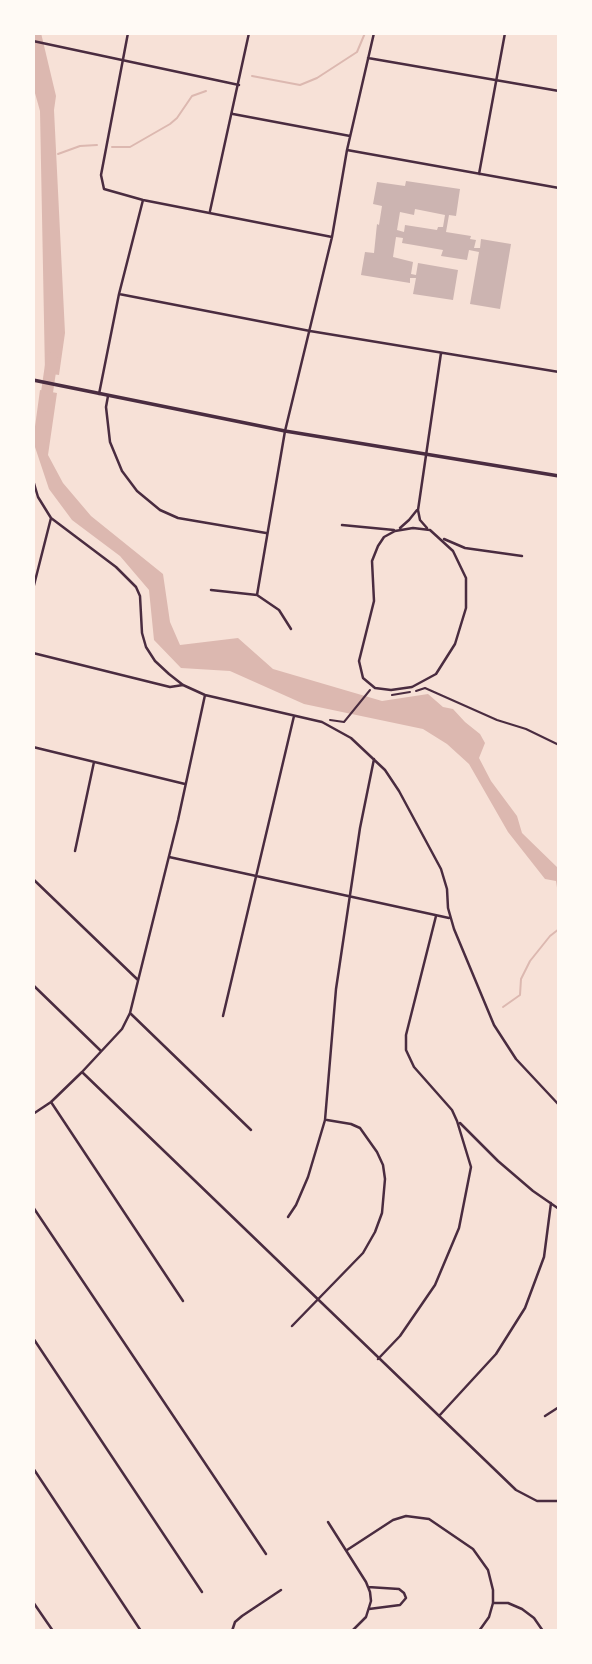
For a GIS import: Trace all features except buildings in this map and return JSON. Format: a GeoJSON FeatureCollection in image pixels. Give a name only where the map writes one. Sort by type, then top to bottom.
{"type":"FeatureCollection","features":[{"type":"Feature","properties":{"kind":"street"},"geometry":{"type":"LineString","coordinates":[[128,33],[100,180],[104,189],[143,200],[332,237]]}},
{"type":"Feature","properties":{"kind":"street"},"geometry":{"type":"LineString","coordinates":[[210,212],[250,33]]}},
{"type":"Feature","properties":{"kind":"street"},"geometry":{"type":"LineString","coordinates":[[257,596],[285,431],[332,237],[347,150],[373,33]]}},
{"type":"Feature","properties":{"kind":"street"},"geometry":{"type":"LineString","coordinates":[[479,174],[505,33]]}},
{"type":"Feature","properties":{"kind":"street"},"geometry":{"type":"LineString","coordinates":[[33,41],[239,85]]}},
{"type":"Feature","properties":{"kind":"street"},"geometry":{"type":"LineString","coordinates":[[368,58],[559,91]]}},
{"type":"Feature","properties":{"kind":"street"},"geometry":{"type":"LineString","coordinates":[[233,114],[350,136]]}},
{"type":"Feature","properties":{"kind":"street"},"geometry":{"type":"LineString","coordinates":[[347,150],[559,188]]}},
{"type":"Feature","properties":{"kind":"street"},"geometry":{"type":"LineString","coordinates":[[99,394],[119,294],[143,200]]}},
{"type":"Feature","properties":{"kind":"street"},"geometry":{"type":"LineString","coordinates":[[119,294],[310,331],[559,372]]}},
{"type":"Feature","properties":{"kind":"street"},"geometry":{"type":"LineString","coordinates":[[418,507],[409,520],[384,537],[372,561],[374,601],[359,662],[366,682],[381,689],[402,689],[429,679],[446,661],[459,635],[467,601],[466,578],[453,551],[420,520],[418,507],[441,352]]}},
{"type":"Feature","properties":{"kind":"street"},"geometry":{"type":"LineString","coordinates":[[33,380],[285,431],[559,476]]}},
{"type":"Feature","properties":{"kind":"street"},"geometry":{"type":"LineString","coordinates":[[108,396],[106,407],[110,442],[122,471],[137,491],[160,510],[178,518],[267,533]]}},
{"type":"Feature","properties":{"kind":"street"},"geometry":{"type":"LineString","coordinates":[[33,480],[38,497],[51,518],[132,582],[140,596],[142,634],[148,652],[183,685],[205,695],[322,722],[351,738],[375,758],[399,791],[440,869],[447,889],[450,918],[485,1006],[505,1043],[529,1075],[559,1105]]}},
{"type":"Feature","properties":{"kind":"street"},"geometry":{"type":"LineString","coordinates":[[33,589],[51,518]]}},
{"type":"Feature","properties":{"kind":"street"},"geometry":{"type":"LineString","coordinates":[[342,525],[395,531],[412,528],[430,530],[465,548],[523,556]]}},
{"type":"Feature","properties":{"kind":"street"},"geometry":{"type":"LineString","coordinates":[[211,590],[257,596],[279,610],[291,629]]}},
{"type":"Feature","properties":{"kind":"street"},"geometry":{"type":"LineString","coordinates":[[33,653],[170,687],[183,685]]}},
{"type":"Feature","properties":{"kind":"street"},"geometry":{"type":"LineString","coordinates":[[33,1114],[51,1102],[102,1052],[122,1029],[130,1013],[169,857],[205,695]]}},
{"type":"Feature","properties":{"kind":"street"},"geometry":{"type":"LineString","coordinates":[[223,1016],[294,716]]}},
{"type":"Feature","properties":{"kind":"street"},"geometry":{"type":"LineString","coordinates":[[33,747],[185,784]]}},
{"type":"Feature","properties":{"kind":"street"},"geometry":{"type":"LineString","coordinates":[[288,1217],[308,1177],[325,1120],[336,989],[360,828],[375,758]]}},
{"type":"Feature","properties":{"kind":"street"},"geometry":{"type":"LineString","coordinates":[[75,851],[94,762]]}},
{"type":"Feature","properties":{"kind":"street"},"geometry":{"type":"LineString","coordinates":[[169,857],[450,918]]}},
{"type":"Feature","properties":{"kind":"street"},"geometry":{"type":"LineString","coordinates":[[33,879],[138,980]]}},
{"type":"Feature","properties":{"kind":"street"},"geometry":{"type":"LineString","coordinates":[[436,916],[405,1043],[406,1050],[414,1067],[436,1091],[457,1121],[498,1161],[559,1209]]}},
{"type":"Feature","properties":{"kind":"street"},"geometry":{"type":"LineString","coordinates":[[33,985],[102,1052]]}},
{"type":"Feature","properties":{"kind":"street"},"geometry":{"type":"LineString","coordinates":[[130,1013],[251,1130]]}},
{"type":"Feature","properties":{"kind":"street"},"geometry":{"type":"LineString","coordinates":[[82,1072],[378,1359],[524,1496],[542,1502],[559,1501]]}},
{"type":"Feature","properties":{"kind":"street"},"geometry":{"type":"LineString","coordinates":[[51,1102],[183,1301]]}},
{"type":"Feature","properties":{"kind":"street"},"geometry":{"type":"LineString","coordinates":[[292,1326],[369,1244],[382,1213],[385,1195],[383,1165],[367,1135],[351,1124],[325,1120]]}},
{"type":"Feature","properties":{"kind":"street"},"geometry":{"type":"LineString","coordinates":[[378,1359],[406,1328],[435,1285],[459,1228],[471,1167],[457,1121]]}},
{"type":"Feature","properties":{"kind":"street"},"geometry":{"type":"LineString","coordinates":[[439,1416],[496,1354],[525,1308],[544,1257],[551,1203]]}},
{"type":"Feature","properties":{"kind":"street"},"geometry":{"type":"LineString","coordinates":[[33,1207],[266,1555]]}},
{"type":"Feature","properties":{"kind":"street"},"geometry":{"type":"LineString","coordinates":[[33,1338],[202,1592]]}},
{"type":"Feature","properties":{"kind":"street"},"geometry":{"type":"LineString","coordinates":[[545,1416],[559,1406]]}},
{"type":"Feature","properties":{"kind":"street"},"geometry":{"type":"LineString","coordinates":[[33,1468],[141,1631]]}},
{"type":"Feature","properties":{"kind":"street"},"geometry":{"type":"LineString","coordinates":[[347,1550],[393,1520],[406,1516],[429,1519],[468,1545],[482,1559],[491,1577],[493,1603],[489,1617],[480,1631]]}},
{"type":"Feature","properties":{"kind":"street"},"geometry":{"type":"LineString","coordinates":[[328,1522],[368,1587],[371,1601],[369,1609],[366,1617],[352,1631]]}},
{"type":"Feature","properties":{"kind":"street"},"geometry":{"type":"LineString","coordinates":[[368,1587],[399,1590],[406,1598],[400,1605],[369,1609]]}},
{"type":"Feature","properties":{"kind":"street"},"geometry":{"type":"LineString","coordinates":[[232,1631],[235,1622],[242,1616],[281,1590]]}},
{"type":"Feature","properties":{"kind":"street"},"geometry":{"type":"LineString","coordinates":[[33,1602],[53,1631]]}},
{"type":"Feature","properties":{"kind":"street"},"geometry":{"type":"LineString","coordinates":[[493,1603],[508,1603],[522,1609],[534,1618],[543,1631]]}},
{"type":"Feature","properties":{"kind":"path"},"geometry":{"type":"LineString","coordinates":[[389,695],[425,688],[559,745]]}},
{"type":"Feature","properties":{"kind":"path"},"geometry":{"type":"LineString","coordinates":[[322,722],[344,722],[368,689],[375,692]]}},
{"type":"Feature","properties":{"kind":"shaded area"},"geometry":{"type":"Polygon","coordinates":[[[33,33],[41,33],[56,96],[54,110],[65,333],[59,375],[45,373],[40,111],[33,86],[33,33]]]}},
{"type":"Feature","properties":{"kind":"shaded area"},"geometry":{"type":"Polygon","coordinates":[[[40,390],[57,393],[48,455],[63,483],[91,516],[163,574],[170,622],[180,645],[238,638],[273,669],[382,701],[428,694],[443,707],[453,709],[480,734],[485,743],[479,758],[491,781],[517,816],[522,833],[559,869],[559,901],[556,881],[545,879],[508,832],[469,764],[447,744],[423,729],[304,704],[230,671],[181,668],[154,640],[149,590],[120,556],[72,520],[49,489],[33,441],[40,390]]]}},
{"type":"Feature","properties":{"kind":"waterway"},"geometry":{"type":"LineString","coordinates":[[252,76],[300,85],[317,78],[357,52],[365,33]]}},
{"type":"Feature","properties":{"kind":"waterway"},"geometry":{"type":"LineString","coordinates":[[112,147],[130,147],[170,124],[192,96],[206,91]]}},
{"type":"Feature","properties":{"kind":"waterway"},"geometry":{"type":"LineString","coordinates":[[58,154],[80,146],[97,145]]}},
{"type":"Feature","properties":{"kind":"waterway"},"geometry":{"type":"LineString","coordinates":[[45,406],[52,358]]}},
{"type":"Feature","properties":{"kind":"waterway"},"geometry":{"type":"LineString","coordinates":[[503,1007],[520,995],[521,979],[530,961],[559,929]]}}]}
